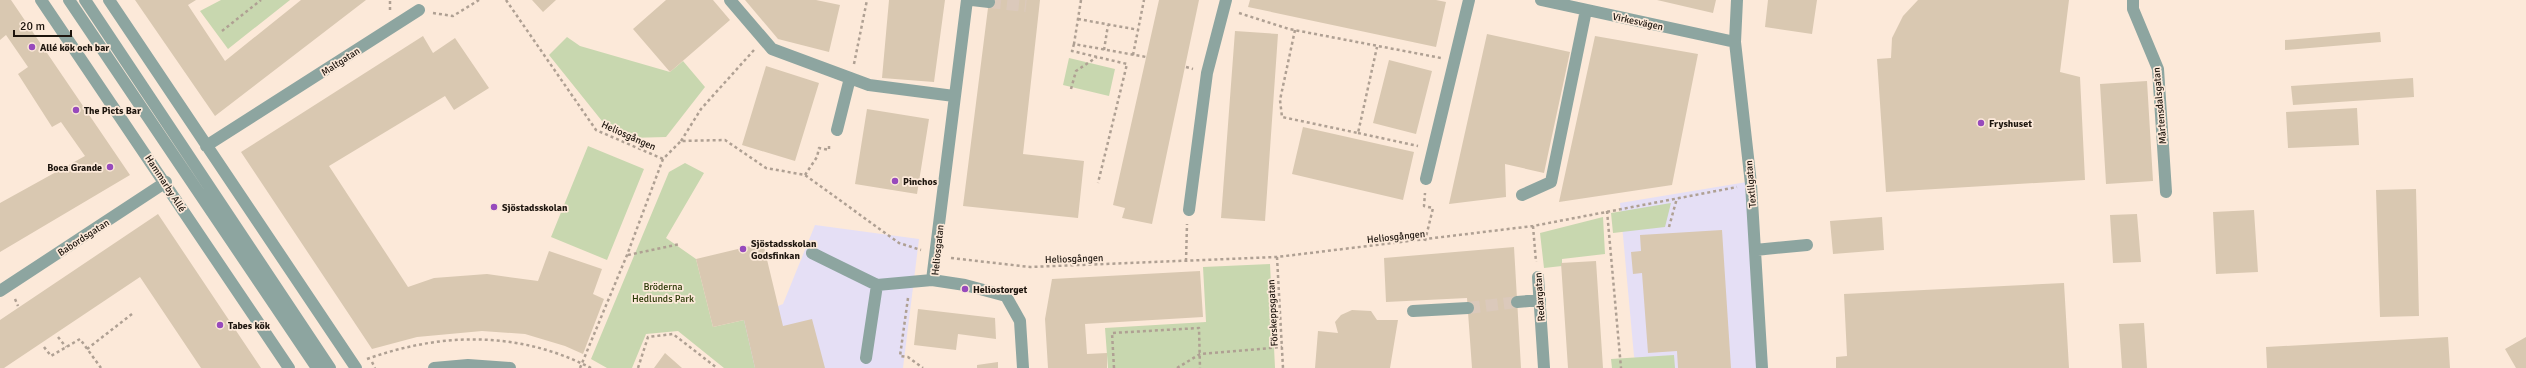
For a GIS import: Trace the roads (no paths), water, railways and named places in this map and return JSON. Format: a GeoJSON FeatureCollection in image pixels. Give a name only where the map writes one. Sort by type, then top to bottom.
{"type":"FeatureCollection","features":[{"type":"Feature","properties":{"kind":"street","name":"Hammarby Allé"},"geometry":{"type":"LineString","coordinates":[[41,0],[166,182],[289,368]]}},
{"type":"Feature","properties":{"kind":"street"},"geometry":{"type":"LineString","coordinates":[[69,0],[317,368]]}},
{"type":"Feature","properties":{"kind":"street"},"geometry":{"type":"LineString","coordinates":[[85,0],[330,368]]}},
{"type":"Feature","properties":{"kind":"street"},"geometry":{"type":"LineString","coordinates":[[109,0],[356,368]]}},
{"type":"Feature","properties":{"kind":"street"},"geometry":{"type":"LineString","coordinates":[[730,0],[772,49],[869,85],[954,96]]}},
{"type":"Feature","properties":{"kind":"street","name":"Heliosgatan"},"geometry":{"type":"LineString","coordinates":[[967,0],[932,280],[965,285],[1006,296],[1020,321],[1023,368]]}},
{"type":"Feature","properties":{"kind":"street"},"geometry":{"type":"LineString","coordinates":[[972,0],[989,2]]}},
{"type":"Feature","properties":{"kind":"street"},"geometry":{"type":"LineString","coordinates":[[1426,179],[1469,0]]}},
{"type":"Feature","properties":{"kind":"street","name":"Virkesvägen"},"geometry":{"type":"LineString","coordinates":[[1541,0],[1735,42]]}},
{"type":"Feature","properties":{"kind":"street","name":"Textilgatan"},"geometry":{"type":"LineString","coordinates":[[1737,0],[1735,42],[1751,184],[1762,368]]}},
{"type":"Feature","properties":{"kind":"street","name":"Mårtensdalsgatan"},"geometry":{"type":"LineString","coordinates":[[2133,0],[2133,9],[2158,68],[2166,192]]}},
{"type":"Feature","properties":{"kind":"street"},"geometry":{"type":"LineString","coordinates":[[1189,210],[1207,73],[1225,5]]}},
{"type":"Feature","properties":{"kind":"street","name":"Maltgatan"},"geometry":{"type":"LineString","coordinates":[[206,146],[419,10]]}},
{"type":"Feature","properties":{"kind":"street"},"geometry":{"type":"LineString","coordinates":[[1522,195],[1551,182],[1586,10]]}},
{"type":"Feature","properties":{"kind":"street"},"geometry":{"type":"LineString","coordinates":[[833,135],[850,78]]}},
{"type":"Feature","properties":{"kind":"street","name":"Babordsgatan"},"geometry":{"type":"LineString","coordinates":[[0,291],[166,182]]}},
{"type":"Feature","properties":{"kind":"street"},"geometry":{"type":"LineString","coordinates":[[1755,250],[1807,246]]}},
{"type":"Feature","properties":{"kind":"street"},"geometry":{"type":"LineString","coordinates":[[812,254],[877,285],[932,280]]}},
{"type":"Feature","properties":{"kind":"street","name":"Redargatan"},"geometry":{"type":"LineString","coordinates":[[1538,277],[1544,368]]}},
{"type":"Feature","properties":{"kind":"street"},"geometry":{"type":"LineString","coordinates":[[866,358],[877,285]]}},
{"type":"Feature","properties":{"kind":"street"},"geometry":{"type":"LineString","coordinates":[[1517,302],[1540,300]]}},
{"type":"Feature","properties":{"kind":"street"},"geometry":{"type":"LineString","coordinates":[[1413,311],[1468,308]]}},
{"type":"Feature","properties":{"kind":"street"},"geometry":{"type":"LineString","coordinates":[[434,368],[468,365],[510,368]]}},
{"type":"Feature","properties":{"kind":"tunnel"},"geometry":{"type":"LineString","coordinates":[[989,2],[1026,6]]}},
{"type":"Feature","properties":{"kind":"tunnel"},"geometry":{"type":"LineString","coordinates":[[1468,308],[1517,302]]}},
{"type":"Feature","properties":{"kind":"place","name":"Allé kök och bar"},"geometry":{"type":"Point","coordinates":[32,47]}},
{"type":"Feature","properties":{"kind":"place","name":"The Picts Bar"},"geometry":{"type":"Point","coordinates":[76,110]}},
{"type":"Feature","properties":{"kind":"place","name":"Fryshuset"},"geometry":{"type":"Point","coordinates":[1981,123]}},
{"type":"Feature","properties":{"kind":"place","name":"Boca Grande"},"geometry":{"type":"Point","coordinates":[110,167]}},
{"type":"Feature","properties":{"kind":"place","name":"Pinchos"},"geometry":{"type":"Point","coordinates":[895,181]}},
{"type":"Feature","properties":{"kind":"place","name":"Sjöstadsskolan"},"geometry":{"type":"Point","coordinates":[494,207]}},
{"type":"Feature","properties":{"kind":"place","name":"Sjöstadsskolan Godsfinkan"},"geometry":{"type":"Point","coordinates":[743,249]}},
{"type":"Feature","properties":{"kind":"place","name":"Heliostorget"},"geometry":{"type":"Point","coordinates":[965,289]}},
{"type":"Feature","properties":{"kind":"place","name":"Tabes kök"},"geometry":{"type":"Point","coordinates":[220,325]}},
{"type":"Feature","properties":{"kind":"park label","name":"Bröderna Hedlunds Park"},"geometry":{"type":"Point","coordinates":[663,292]}}]}
